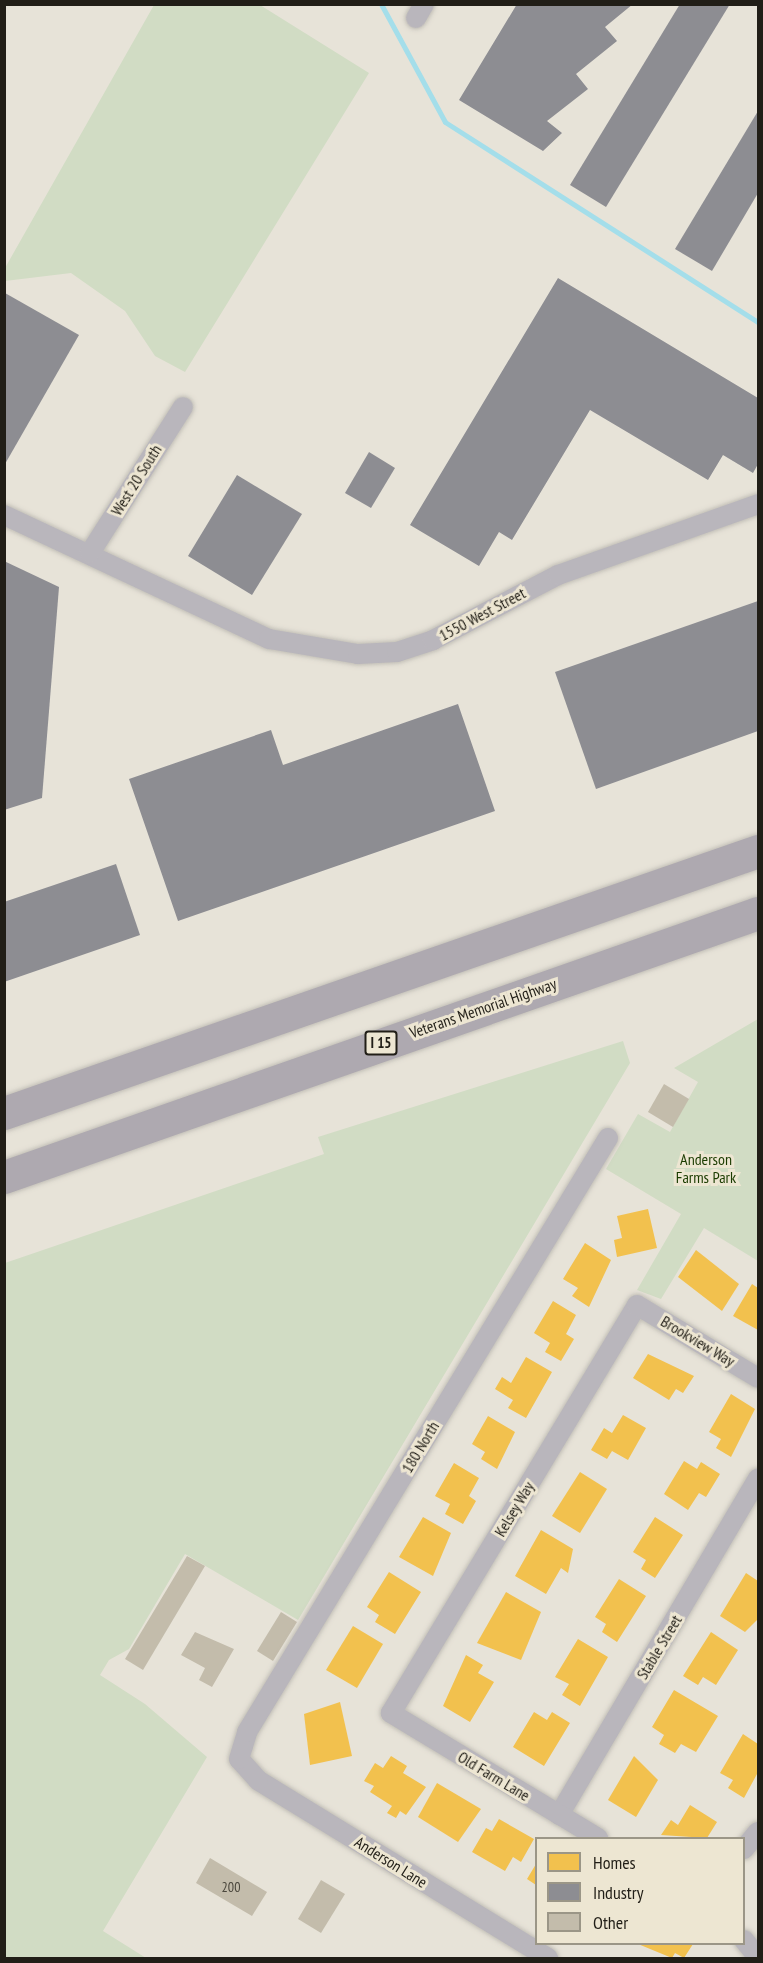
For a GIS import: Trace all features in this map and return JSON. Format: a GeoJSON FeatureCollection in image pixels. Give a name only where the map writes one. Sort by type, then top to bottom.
{"type":"FeatureCollection","features":[{"type":"Feature","properties":{"kind":"highway"},"geometry":{"type":"LineString","coordinates":[[4,1113],[759,851]]}},
{"type":"Feature","properties":{"kind":"highway","name":"Veterans Memorial Highway"},"geometry":{"type":"LineString","coordinates":[[4,1176],[759,914]]}},
{"type":"Feature","properties":{"kind":"street","name":"West 20 South"},"geometry":{"type":"LineString","coordinates":[[90,553],[183,407]]}},
{"type":"Feature","properties":{"kind":"street","name":"1550 West Street"},"geometry":{"type":"LineString","coordinates":[[4,515],[90,553],[269,639],[358,654],[397,652],[477,620],[558,575],[759,504]]}},
{"type":"Feature","properties":{"kind":"street","name":"180 North"},"geometry":{"type":"LineString","coordinates":[[239,1759],[247,1732],[608,1138]]}},
{"type":"Feature","properties":{"kind":"street","name":"Brookview Way"},"geometry":{"type":"LineString","coordinates":[[637,1305],[759,1378]]}},
{"type":"Feature","properties":{"kind":"street","name":"Kelsey Way"},"geometry":{"type":"LineString","coordinates":[[391,1713],[637,1305]]}},
{"type":"Feature","properties":{"kind":"street","name":"Stable Street"},"geometry":{"type":"LineString","coordinates":[[559,1815],[759,1479]]}},
{"type":"Feature","properties":{"kind":"street","name":"Old Farm Lane"},"geometry":{"type":"LineString","coordinates":[[391,1713],[595,1837]]}},
{"type":"Feature","properties":{"kind":"street","name":"Anderson Lane"},"geometry":{"type":"LineString","coordinates":[[239,1759],[258,1780],[548,1959]]}},
{"type":"Feature","properties":{"kind":"street"},"geometry":{"type":"LineString","coordinates":[[745,1848],[759,1832]]}},
{"type":"Feature","properties":{"kind":"street"},"geometry":{"type":"LineString","coordinates":[[745,1941],[759,1957]]}},
{"type":"Feature","properties":{"kind":"green space"},"geometry":{"type":"Polygon","coordinates":[[[154,5],[260,5],[369,73],[185,372],[155,356],[125,311],[71,273],[5,281],[5,268],[154,5]]]}},
{"type":"Feature","properties":{"kind":"green space","name":"Anderson Farms Park"},"geometry":{"type":"Polygon","coordinates":[[[758,1019],[758,1261],[704,1228],[661,1299],[637,1290],[681,1214],[606,1169],[638,1114],[670,1132],[698,1082],[674,1068],[758,1019]]]}},
{"type":"Feature","properties":{"kind":"green space"},"geometry":{"type":"Polygon","coordinates":[[[623,1041],[630,1063],[298,1620],[185,1554],[129,1649],[109,1660],[100,1675],[145,1704],[207,1757],[103,1931],[146,1958],[5,1958],[5,1263],[324,1154],[318,1137],[623,1041]]]}},
{"type":"Feature","properties":{"kind":"building: Homes"},"geometry":{"type":"Polygon","coordinates":[[[648,1209],[657,1248],[617,1257],[614,1240],[622,1238],[617,1216],[648,1209]]]}},
{"type":"Feature","properties":{"kind":"building: Homes"},"geometry":{"type":"Polygon","coordinates":[[[585,1243],[611,1260],[589,1307],[572,1296],[578,1288],[563,1279],[585,1243]]]}},
{"type":"Feature","properties":{"kind":"building: Homes"},"geometry":{"type":"Polygon","coordinates":[[[696,1250],[739,1284],[722,1311],[678,1277],[696,1250]]]}},
{"type":"Feature","properties":{"kind":"building: Homes"},"geometry":{"type":"Polygon","coordinates":[[[752,1284],[758,1288],[758,1330],[733,1316],[752,1284]]]}},
{"type":"Feature","properties":{"kind":"building: Homes"},"geometry":{"type":"Polygon","coordinates":[[[553,1301],[576,1315],[566,1334],[574,1339],[561,1361],[545,1352],[550,1343],[534,1333],[553,1301]]]}},
{"type":"Feature","properties":{"kind":"building: Homes"},"geometry":{"type":"Polygon","coordinates":[[[648,1354],[694,1376],[683,1393],[676,1389],[669,1400],[633,1378],[648,1354]]]}},
{"type":"Feature","properties":{"kind":"building: Homes"},"geometry":{"type":"Polygon","coordinates":[[[526,1357],[552,1372],[526,1418],[508,1408],[513,1400],[495,1389],[502,1377],[511,1383],[526,1357]]]}},
{"type":"Feature","properties":{"kind":"building: Homes"},"geometry":{"type":"Polygon","coordinates":[[[731,1394],[755,1409],[731,1457],[716,1448],[721,1439],[709,1432],[731,1394]]]}},
{"type":"Feature","properties":{"kind":"building: Homes"},"geometry":{"type":"Polygon","coordinates":[[[623,1415],[646,1428],[628,1460],[612,1451],[607,1459],[591,1450],[604,1428],[612,1433],[623,1415]]]}},
{"type":"Feature","properties":{"kind":"building: Homes"},"geometry":{"type":"Polygon","coordinates":[[[488,1416],[515,1432],[497,1469],[481,1459],[485,1452],[472,1444],[488,1416]]]}},
{"type":"Feature","properties":{"kind":"building: Homes"},"geometry":{"type":"Polygon","coordinates":[[[684,1461],[697,1469],[701,1462],[720,1474],[706,1497],[699,1493],[688,1510],[664,1494],[684,1461]]]}},
{"type":"Feature","properties":{"kind":"building: Homes"},"geometry":{"type":"Polygon","coordinates":[[[454,1463],[479,1478],[469,1496],[476,1501],[463,1524],[445,1514],[450,1504],[435,1496],[454,1463]]]}},
{"type":"Feature","properties":{"kind":"building: Homes"},"geometry":{"type":"Polygon","coordinates":[[[580,1472],[607,1489],[580,1533],[552,1516],[580,1472]]]}},
{"type":"Feature","properties":{"kind":"building: Homes"},"geometry":{"type":"Polygon","coordinates":[[[423,1517],[451,1533],[433,1576],[399,1557],[423,1517]]]}},
{"type":"Feature","properties":{"kind":"building: Homes"},"geometry":{"type":"Polygon","coordinates":[[[655,1517],[683,1535],[655,1578],[641,1569],[646,1560],[633,1552],[655,1517]]]}},
{"type":"Feature","properties":{"kind":"building: Homes"},"geometry":{"type":"Polygon","coordinates":[[[541,1530],[573,1549],[568,1573],[561,1568],[546,1594],[515,1576],[541,1530]]]}},
{"type":"Feature","properties":{"kind":"building: Homes"},"geometry":{"type":"Polygon","coordinates":[[[389,1572],[421,1592],[395,1634],[375,1622],[379,1615],[367,1607],[389,1572]]]}},
{"type":"Feature","properties":{"kind":"building: Homes"},"geometry":{"type":"Polygon","coordinates":[[[746,1573],[758,1581],[758,1619],[745,1632],[720,1616],[746,1573]]]}},
{"type":"Feature","properties":{"kind":"building: Homes"},"geometry":{"type":"Polygon","coordinates":[[[619,1579],[646,1596],[617,1642],[602,1632],[606,1624],[595,1617],[619,1579]]]}},
{"type":"Feature","properties":{"kind":"building: Homes"},"geometry":{"type":"Polygon","coordinates":[[[506,1592],[541,1612],[521,1660],[477,1643],[506,1592]]]}},
{"type":"Feature","properties":{"kind":"building: Homes"},"geometry":{"type":"Polygon","coordinates":[[[353,1626],[383,1644],[357,1688],[326,1670],[353,1626]]]}},
{"type":"Feature","properties":{"kind":"building: Homes"},"geometry":{"type":"Polygon","coordinates":[[[711,1632],[738,1650],[716,1685],[703,1677],[698,1685],[683,1676],[711,1632]]]}},
{"type":"Feature","properties":{"kind":"building: Homes"},"geometry":{"type":"Polygon","coordinates":[[[578,1639],[608,1657],[580,1706],[562,1695],[569,1684],[555,1677],[578,1639]]]}},
{"type":"Feature","properties":{"kind":"building: Homes"},"geometry":{"type":"Polygon","coordinates":[[[466,1655],[483,1665],[478,1673],[494,1682],[470,1722],[443,1706],[466,1655]]]}},
{"type":"Feature","properties":{"kind":"building: Homes"},"geometry":{"type":"Polygon","coordinates":[[[674,1690],[718,1716],[696,1752],[681,1744],[675,1753],[659,1744],[664,1735],[652,1727],[674,1690]]]}},
{"type":"Feature","properties":{"kind":"building: Homes"},"geometry":{"type":"Polygon","coordinates":[[[340,1702],[352,1756],[310,1765],[304,1714],[340,1702]]]}},
{"type":"Feature","properties":{"kind":"building: Homes"},"geometry":{"type":"Polygon","coordinates":[[[534,1712],[547,1720],[552,1712],[570,1723],[544,1766],[513,1747],[534,1712]]]}},
{"type":"Feature","properties":{"kind":"building: Homes"},"geometry":{"type":"Polygon","coordinates":[[[743,1734],[758,1744],[757,1774],[744,1798],[728,1788],[733,1780],[720,1773],[743,1734]]]}},
{"type":"Feature","properties":{"kind":"building: Homes"},"geometry":{"type":"Polygon","coordinates":[[[391,1756],[407,1766],[403,1773],[426,1787],[406,1815],[400,1811],[396,1818],[387,1813],[392,1806],[370,1792],[374,1786],[364,1781],[375,1763],[383,1768],[391,1756]]]}},
{"type":"Feature","properties":{"kind":"building: Homes"},"geometry":{"type":"Polygon","coordinates":[[[634,1756],[658,1780],[636,1817],[608,1800],[634,1756]]]}},
{"type":"Feature","properties":{"kind":"building: Homes"},"geometry":{"type":"Polygon","coordinates":[[[437,1783],[481,1809],[458,1842],[418,1817],[437,1783]]]}},
{"type":"Feature","properties":{"kind":"building: Homes"},"geometry":{"type":"Polygon","coordinates":[[[690,1805],[717,1822],[708,1837],[661,1835],[671,1820],[678,1825],[690,1805]]]}},
{"type":"Feature","properties":{"kind":"building: Homes"},"geometry":{"type":"Polygon","coordinates":[[[499,1819],[534,1839],[521,1862],[513,1857],[505,1871],[472,1852],[486,1828],[492,1831],[499,1819]]]}},
{"type":"Feature","properties":{"kind":"building: Homes"},"geometry":{"type":"Polygon","coordinates":[[[535,1866],[535,1884],[527,1879],[535,1866]]]}},
{"type":"Feature","properties":{"kind":"building: Homes"},"geometry":{"type":"Polygon","coordinates":[[[640,1945],[692,1945],[684,1958],[675,1953],[672,1958],[640,1945]]]}},
{"type":"Feature","properties":{"kind":"building: Industry"},"geometry":{"type":"Polygon","coordinates":[[[517,4],[633,4],[605,27],[617,41],[576,74],[588,89],[547,121],[562,133],[543,151],[459,100],[517,4]]]}},
{"type":"Feature","properties":{"kind":"building: Industry"},"geometry":{"type":"Polygon","coordinates":[[[680,4],[730,4],[606,207],[570,185],[680,4]]]}},
{"type":"Feature","properties":{"kind":"building: Industry"},"geometry":{"type":"Polygon","coordinates":[[[758,111],[758,193],[712,271],[675,249],[758,111]]]}},
{"type":"Feature","properties":{"kind":"building: Industry"},"geometry":{"type":"Polygon","coordinates":[[[558,278],[758,398],[758,464],[753,473],[723,455],[708,480],[590,410],[512,540],[499,532],[479,566],[410,525],[558,278]]]}},
{"type":"Feature","properties":{"kind":"building: Industry"},"geometry":{"type":"Polygon","coordinates":[[[5,293],[79,335],[5,464],[5,293]]]}},
{"type":"Feature","properties":{"kind":"building: Industry"},"geometry":{"type":"Polygon","coordinates":[[[369,452],[395,468],[371,508],[345,493],[369,452]]]}},
{"type":"Feature","properties":{"kind":"building: Industry"},"geometry":{"type":"Polygon","coordinates":[[[237,475],[302,514],[252,595],[188,556],[237,475]]]}},
{"type":"Feature","properties":{"kind":"building: Industry"},"geometry":{"type":"Polygon","coordinates":[[[4,561],[59,587],[42,798],[4,810],[4,561]]]}},
{"type":"Feature","properties":{"kind":"building: Industry"},"geometry":{"type":"Polygon","coordinates":[[[758,601],[758,731],[596,789],[555,672],[758,601]]]}},
{"type":"Feature","properties":{"kind":"building: Industry"},"geometry":{"type":"Polygon","coordinates":[[[458,704],[495,811],[178,921],[129,779],[271,730],[283,765],[458,704]]]}},
{"type":"Feature","properties":{"kind":"building: Industry"},"geometry":{"type":"Polygon","coordinates":[[[116,864],[140,935],[4,982],[4,902],[116,864]]]}},
{"type":"Feature","properties":{"kind":"building: Other"},"geometry":{"type":"Polygon","coordinates":[[[664,1084],[689,1099],[673,1127],[648,1112],[664,1084]]]}},
{"type":"Feature","properties":{"kind":"building: Other"},"geometry":{"type":"Polygon","coordinates":[[[187,1556],[205,1566],[143,1670],[125,1659],[187,1556]]]}},
{"type":"Feature","properties":{"kind":"building: Other"},"geometry":{"type":"Polygon","coordinates":[[[281,1612],[297,1622],[273,1661],[257,1651],[281,1612]]]}},
{"type":"Feature","properties":{"kind":"building: Other"},"geometry":{"type":"Polygon","coordinates":[[[195,1632],[234,1649],[212,1687],[199,1680],[205,1668],[181,1655],[195,1632]]]}},
{"type":"Feature","properties":{"kind":"building: Other"},"geometry":{"type":"Polygon","coordinates":[[[210,1858],[267,1892],[252,1916],[196,1883],[210,1858]]]}},
{"type":"Feature","properties":{"kind":"building: Other"},"geometry":{"type":"Polygon","coordinates":[[[321,1880],[345,1894],[321,1933],[298,1919],[321,1880]]]}},
{"type":"Feature","properties":{"kind":"waterway"},"geometry":{"type":"LineString","coordinates":[[381,4],[445,122],[758,322]]}}]}
